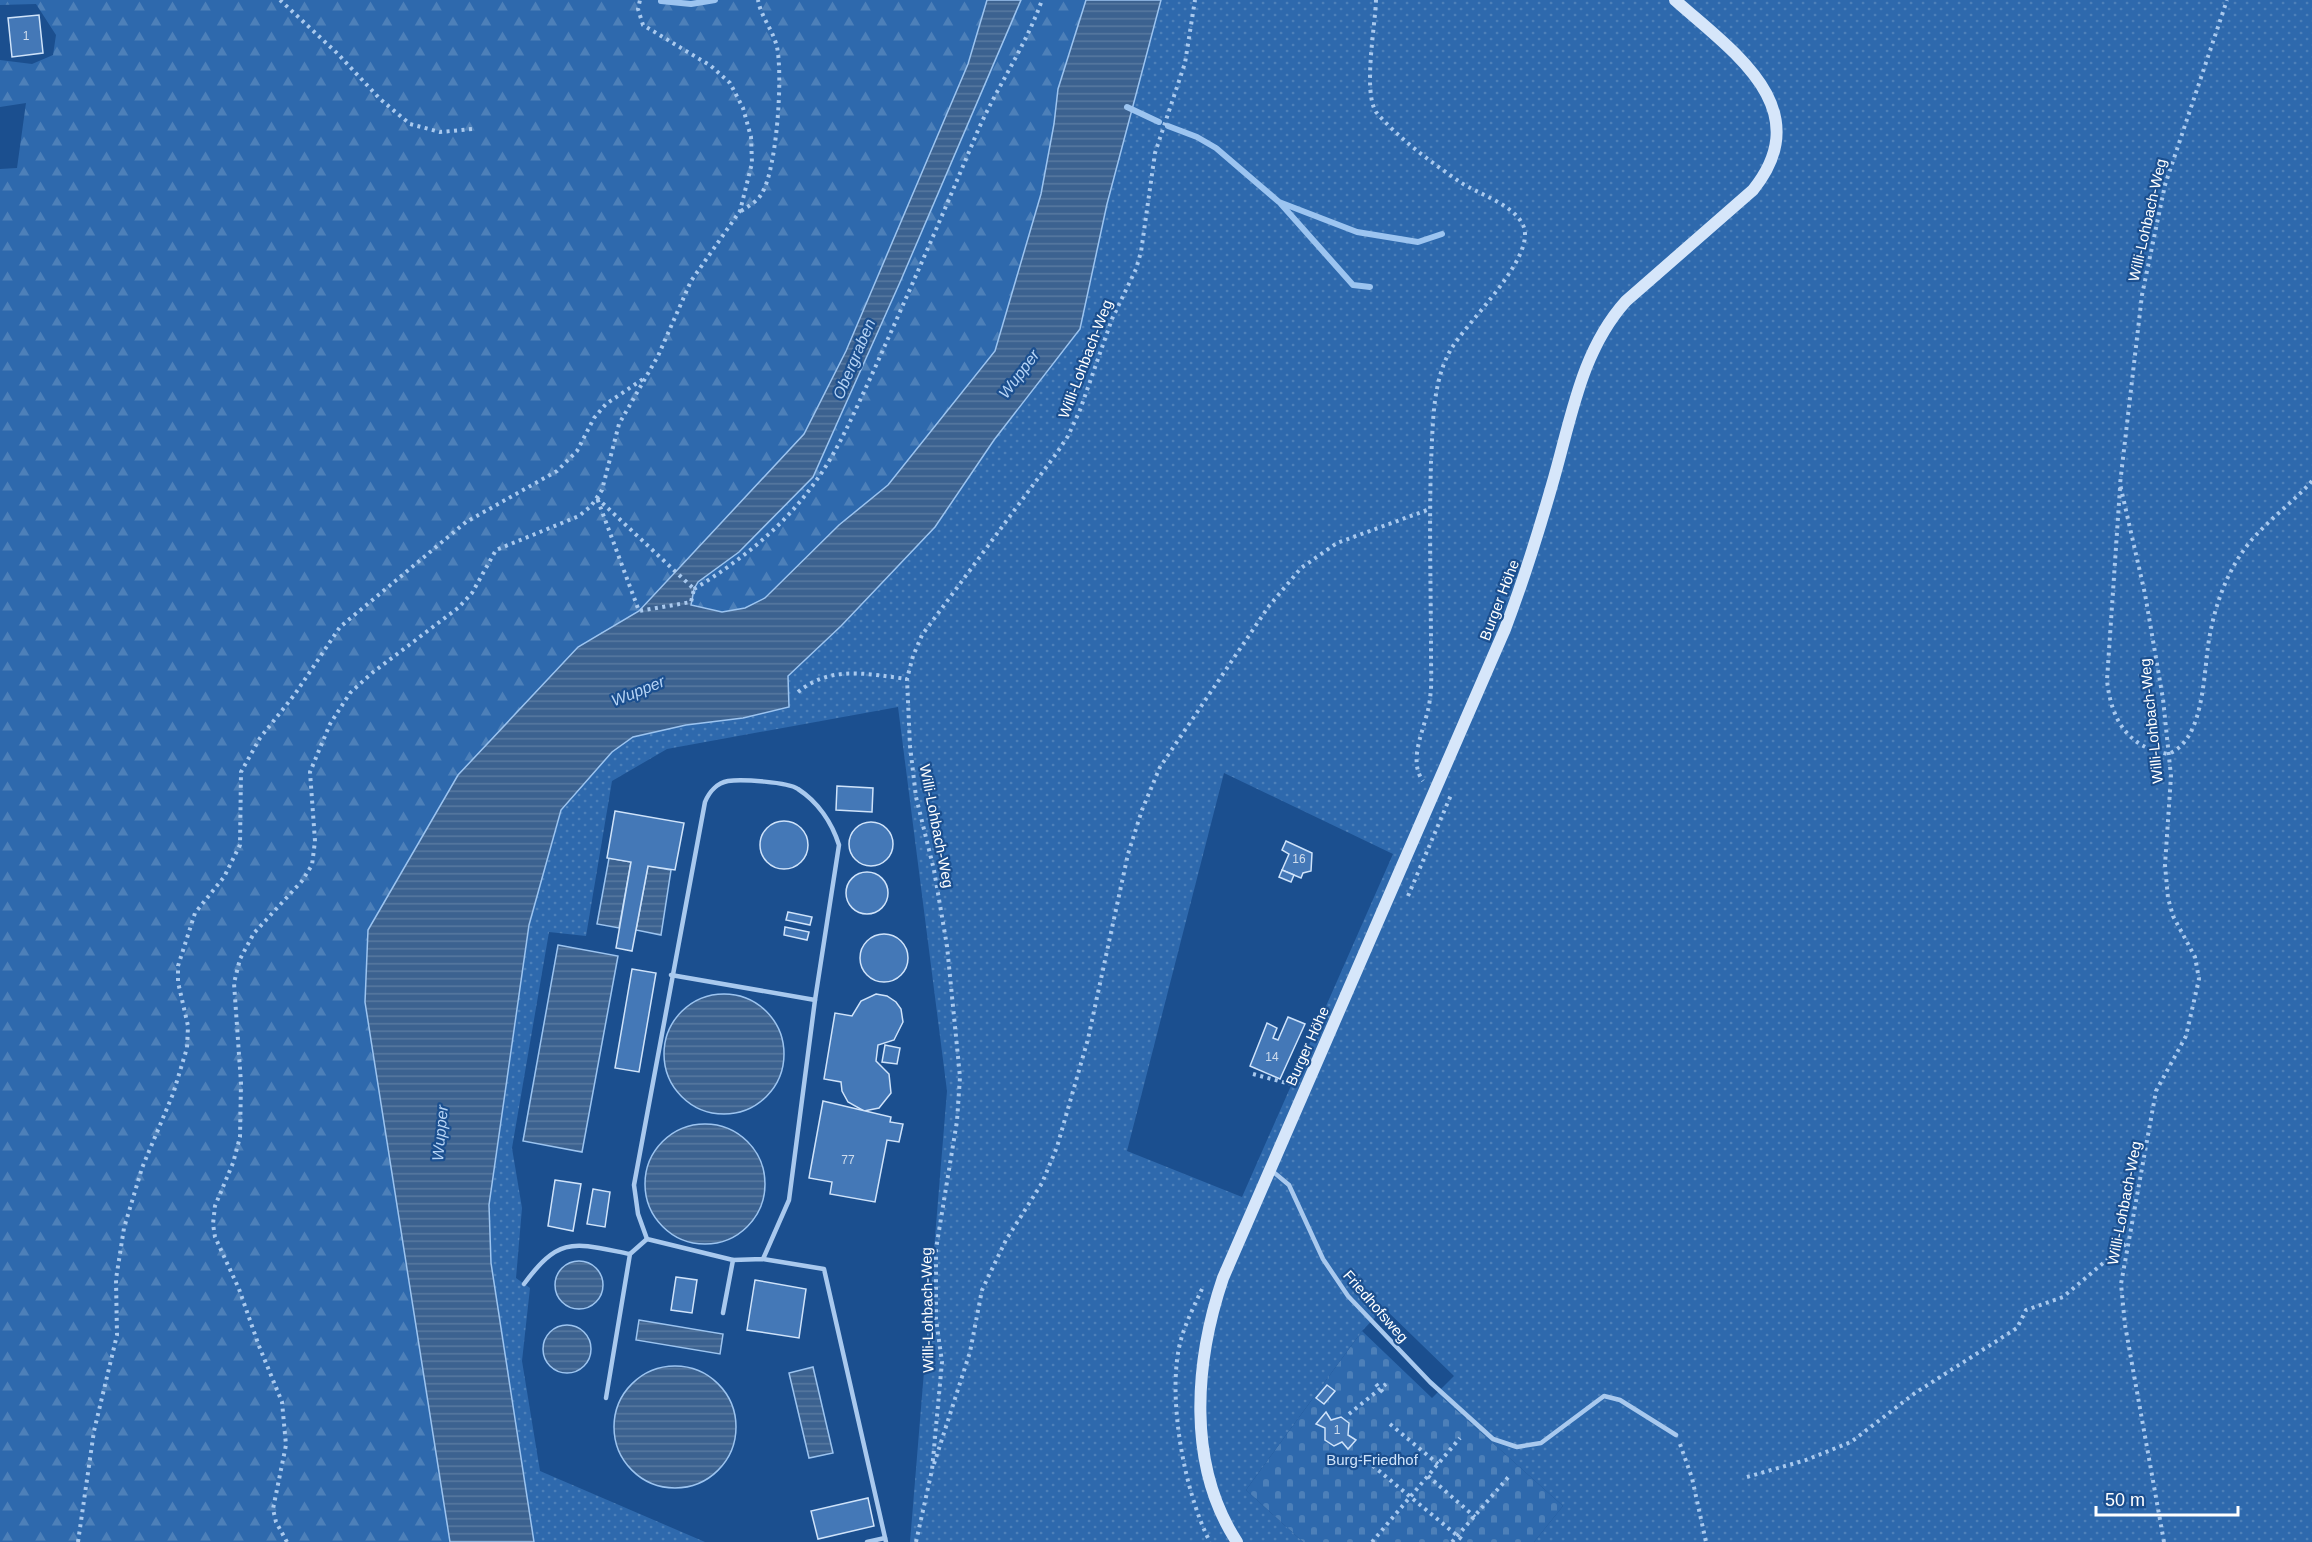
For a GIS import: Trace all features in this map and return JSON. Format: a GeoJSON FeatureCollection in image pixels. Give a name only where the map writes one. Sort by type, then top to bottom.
{"type":"FeatureCollection","features":[{"type":"Feature","properties":{"kind":"main road","name":"Burger Höhe"},"geometry":{"type":"LineString","coordinates":[[1237,1542],[1211,1483],[1202,1430],[1203,1350],[1223,1278],[1268,1168],[1437,789],[1521,587],[1582,379],[1599,336],[1626,300],[1744,199],[1766,172],[1773,154],[1777,129],[1776,117],[1764,88],[1743,62],[1675,0]]}},
{"type":"Feature","properties":{"kind":"lane"},"geometry":{"type":"LineString","coordinates":[[647,1239],[638,1214],[634,1185],[671,975],[705,802],[709,793],[717,785],[729,781],[790,784],[800,790],[822,811],[833,827],[839,845],[815,1000],[789,1200],[763,1259]]}},
{"type":"Feature","properties":{"kind":"lane"},"geometry":{"type":"LineString","coordinates":[[671,975],[815,1000]]}},
{"type":"Feature","properties":{"kind":"lane","name":"Friedhofsweg"},"geometry":{"type":"LineString","coordinates":[[1268,1168],[1282,1177],[1289,1185],[1323,1259],[1340,1286],[1370,1322],[1439,1391],[1493,1438],[1517,1448],[1533,1446],[1548,1439],[1597,1398],[1604,1396],[1620,1400],[1676,1435]]}},
{"type":"Feature","properties":{"kind":"lane"},"geometry":{"type":"LineString","coordinates":[[606,1398],[630,1254],[647,1239]]}},
{"type":"Feature","properties":{"kind":"lane"},"geometry":{"type":"LineString","coordinates":[[647,1239],[733,1260],[763,1259],[824,1269],[886,1540],[867,1542]]}},
{"type":"Feature","properties":{"kind":"lane"},"geometry":{"type":"LineString","coordinates":[[524,1284],[545,1257],[562,1247],[601,1248],[630,1254]]}},
{"type":"Feature","properties":{"kind":"lane"},"geometry":{"type":"LineString","coordinates":[[723,1313],[733,1260]]}},
{"type":"Feature","properties":{"kind":"path"},"geometry":{"type":"LineString","coordinates":[[280,0],[338,54],[380,99],[410,124],[440,132],[473,129]]}},
{"type":"Feature","properties":{"kind":"path"},"geometry":{"type":"LineString","coordinates":[[640,0],[638,9],[643,25],[711,66],[730,83],[737,95],[751,137],[752,150],[748,186],[740,212]]}},
{"type":"Feature","properties":{"kind":"path"},"geometry":{"type":"LineString","coordinates":[[287,1542],[276,1522],[273,1509],[286,1445],[282,1402],[239,1289],[215,1237],[213,1224],[215,1206],[233,1163],[240,1137],[241,1083],[234,983],[240,959],[254,933],[302,881],[312,865],[315,841],[309,789],[310,772],[330,724],[350,693],[372,673],[458,608],[472,593],[496,550],[579,516],[597,498],[602,490],[619,424],[646,377],[691,281],[740,212],[762,195],[769,178],[779,93],[776,44],[760,14],[758,0]]}},
{"type":"Feature","properties":{"kind":"path"},"geometry":{"type":"LineString","coordinates":[[597,498],[639,611],[691,602],[694,589],[733,565],[779,525],[814,485],[842,440],[895,326],[985,115],[1024,45],[1042,0]]}},
{"type":"Feature","properties":{"kind":"path","name":"Willi-Lohbach-Weg"},"geometry":{"type":"LineString","coordinates":[[916,1542],[932,1470],[942,1362],[936,1319],[936,1249],[957,1121],[960,1077],[947,946],[938,887],[913,772],[907,679],[922,635],[1056,454],[1068,436],[1080,410],[1112,319],[1141,252],[1155,153],[1185,63],[1195,0]]}},
{"type":"Feature","properties":{"kind":"path"},"geometry":{"type":"LineString","coordinates":[[1376,0],[1369,88],[1370,104],[1430,160],[1461,183],[1511,212],[1523,223],[1525,233],[1523,248],[1511,270],[1450,350],[1442,370],[1433,418],[1430,509],[1430,699],[1417,760],[1417,772],[1422,781],[1437,789]]}},
{"type":"Feature","properties":{"kind":"path","name":"Willi-Lohbach-Weg"},"geometry":{"type":"LineString","coordinates":[[2164,1542],[2125,1325],[2121,1284],[2156,1091],[2186,1036],[2199,979],[2195,957],[2173,916],[2168,898],[2165,866],[2170,776],[2158,661],[2120,484],[2142,295],[2165,184],[2227,0]]}},
{"type":"Feature","properties":{"kind":"path"},"geometry":{"type":"LineString","coordinates":[[78,1542],[94,1431],[117,1335],[116,1279],[124,1228],[142,1168],[173,1094],[187,1048],[187,1012],[178,982],[178,966],[188,928],[195,913],[203,900],[224,877],[240,845],[241,772],[244,765],[260,738],[302,685],[340,627],[466,522],[485,509],[542,482],[569,461],[600,411],[618,395],[646,377]]}},
{"type":"Feature","properties":{"kind":"path"},"geometry":{"type":"LineString","coordinates":[[2120,484],[2107,680],[2109,701],[2119,725],[2127,735],[2145,748],[2168,754],[2180,748],[2193,729],[2199,710],[2217,606],[2242,552],[2312,481]]}},
{"type":"Feature","properties":{"kind":"path"},"geometry":{"type":"LineString","coordinates":[[597,498],[694,589]]}},
{"type":"Feature","properties":{"kind":"path"},"geometry":{"type":"LineString","coordinates":[[932,1470],[970,1352],[982,1290],[1006,1240],[1042,1183],[1057,1147],[1088,1040],[1128,854],[1142,810],[1160,767],[1269,606],[1301,568],[1337,543],[1430,509]]}},
{"type":"Feature","properties":{"kind":"path"},"geometry":{"type":"LineString","coordinates":[[798,692],[819,677],[846,672],[907,679]]}},
{"type":"Feature","properties":{"kind":"path"},"geometry":{"type":"LineString","coordinates":[[1403,907],[1455,786]]}},
{"type":"Feature","properties":{"kind":"path"},"geometry":{"type":"LineString","coordinates":[[1253,1074],[1290,1084]]}},
{"type":"Feature","properties":{"kind":"path"},"geometry":{"type":"LineString","coordinates":[[1747,1477],[1806,1460],[1851,1442],[1915,1393],[2017,1328],[2026,1310],[2063,1297],[2127,1243]]}},
{"type":"Feature","properties":{"kind":"path"},"geometry":{"type":"LineString","coordinates":[[1376,1384],[1385,1395]]}},
{"type":"Feature","properties":{"kind":"path"},"geometry":{"type":"LineString","coordinates":[[1349,1414],[1386,1384]]}},
{"type":"Feature","properties":{"kind":"path"},"geometry":{"type":"LineString","coordinates":[[1390,1424],[1438,1464]]}},
{"type":"Feature","properties":{"kind":"path"},"geometry":{"type":"LineString","coordinates":[[1676,1435],[1692,1478],[1707,1542]]}},
{"type":"Feature","properties":{"kind":"path"},"geometry":{"type":"LineString","coordinates":[[1372,1542],[1460,1438]]}},
{"type":"Feature","properties":{"kind":"path"},"geometry":{"type":"LineString","coordinates":[[1361,1456],[1465,1542]]}},
{"type":"Feature","properties":{"kind":"path"},"geometry":{"type":"LineString","coordinates":[[1452,1542],[1510,1474]]}},
{"type":"Feature","properties":{"kind":"path"},"geometry":{"type":"LineString","coordinates":[[1428,1476],[1475,1517]]}},
{"type":"Feature","properties":{"kind":"green space"},"geometry":{"type":"Polygon","coordinates":[[[0,0],[987,0],[968,64],[846,351],[804,434],[639,611],[578,647],[458,775],[368,930],[365,1002],[450,1542],[0,1542],[0,169],[17,168],[26,103],[0,107],[0,60],[32,64],[53,55],[56,35],[36,4],[0,5],[0,0]]]}},
{"type":"Feature","properties":{"kind":"green space"},"geometry":{"type":"Polygon","coordinates":[[[1021,0],[1086,0],[1058,89],[1041,194],[995,351],[888,485],[839,525],[765,598],[745,608],[722,612],[690,605],[698,582],[739,551],[813,477],[901,280],[1021,0]]]}},
{"type":"Feature","properties":{"kind":"green space"},"geometry":{"type":"Polygon","coordinates":[[[1161,0],[2312,0],[2312,1542],[1534,1542],[1563,1506],[1437,1393],[1454,1376],[1384,1308],[1362,1331],[1246,1490],[1303,1542],[910,1542],[947,1091],[898,707],[667,749],[612,781],[586,936],[549,932],[512,1148],[522,1208],[516,1278],[530,1288],[522,1361],[540,1471],[705,1542],[534,1542],[491,1263],[489,1205],[529,925],[561,810],[612,752],[633,737],[686,725],[743,718],[789,707],[788,676],[841,626],[935,527],[994,440],[1080,329],[1107,204],[1161,0]],[[1224,773],[1127,1151],[1242,1197],[1393,854],[1224,773]]]}},
{"type":"Feature","properties":{"kind":"green space","name":"Burg-Friedhof"},"geometry":{"type":"Polygon","coordinates":[[[1362,1331],[1432,1398],[1437,1393],[1563,1506],[1534,1542],[1303,1542],[1246,1490],[1362,1331]]]}},
{"type":"Feature","properties":{"kind":"water"},"geometry":{"type":"Polygon","coordinates":[[[987,0],[1021,0],[901,280],[813,477],[739,552],[698,582],[691,605],[722,612],[745,608],[765,598],[839,525],[888,485],[995,351],[1041,194],[1058,89],[1086,0],[1161,0],[1107,204],[1080,329],[994,440],[935,527],[841,626],[788,676],[789,707],[743,718],[686,725],[633,737],[612,752],[561,810],[529,925],[489,1205],[491,1263],[534,1542],[450,1542],[365,1002],[368,930],[458,775],[578,647],[639,611],[804,434],[846,351],[968,64],[987,0]]]}},
{"type":"Feature","properties":{"kind":"water"},"geometry":{"type":"Polygon","coordinates":[[[609,858],[631,862],[619,928],[597,924],[609,858]]]}},
{"type":"Feature","properties":{"kind":"water"},"geometry":{"type":"Polygon","coordinates":[[[648,866],[671,870],[661,935],[636,930],[648,866]]]}},
{"type":"Feature","properties":{"kind":"water"},"geometry":{"type":"Polygon","coordinates":[[[558,945],[618,956],[582,1152],[523,1141],[558,945]]]}},
{"type":"Feature","properties":{"kind":"water"},"geometry":{"type":"Polygon","coordinates":[[[724,994],[747,999],[766,1012],[779,1031],[784,1054],[779,1077],[766,1096],[747,1109],[724,1114],[701,1109],[682,1096],[669,1077],[664,1054],[669,1031],[682,1012],[701,999],[724,994]]]}},
{"type":"Feature","properties":{"kind":"water"},"geometry":{"type":"Polygon","coordinates":[[[705,1124],[728,1129],[747,1142],[760,1161],[765,1184],[760,1207],[747,1226],[728,1239],[705,1244],[682,1239],[663,1226],[650,1207],[645,1184],[650,1161],[663,1142],[682,1129],[705,1124]]]}},
{"type":"Feature","properties":{"kind":"water"},"geometry":{"type":"Polygon","coordinates":[[[579,1261],[596,1268],[603,1285],[596,1302],[579,1309],[562,1302],[555,1285],[562,1268],[579,1261]]]}},
{"type":"Feature","properties":{"kind":"water"},"geometry":{"type":"Polygon","coordinates":[[[639,1320],[723,1334],[720,1354],[636,1340],[639,1320]]]}},
{"type":"Feature","properties":{"kind":"water"},"geometry":{"type":"Polygon","coordinates":[[[567,1325],[584,1332],[591,1349],[584,1366],[567,1373],[550,1366],[543,1349],[550,1332],[567,1325]]]}},
{"type":"Feature","properties":{"kind":"water"},"geometry":{"type":"Polygon","coordinates":[[[675,1366],[698,1371],[709,1376],[718,1384],[726,1393],[731,1404],[736,1427],[731,1450],[726,1461],[718,1470],[709,1478],[698,1483],[675,1488],[652,1483],[641,1478],[632,1470],[624,1461],[619,1450],[614,1427],[619,1404],[624,1393],[632,1384],[641,1376],[652,1371],[675,1366]]]}},
{"type":"Feature","properties":{"kind":"water"},"geometry":{"type":"Polygon","coordinates":[[[813,1367],[833,1453],[809,1458],[789,1373],[813,1367]]]}},
{"type":"Feature","properties":{"kind":"building"},"geometry":{"type":"Polygon","coordinates":[[[39,15],[43,53],[12,57],[8,18],[39,15]]]}},
{"type":"Feature","properties":{"kind":"building"},"geometry":{"type":"Polygon","coordinates":[[[837,786],[873,788],[872,812],[836,810],[837,786]]]}},
{"type":"Feature","properties":{"kind":"building"},"geometry":{"type":"Polygon","coordinates":[[[615,811],[684,823],[675,870],[648,866],[632,951],[616,948],[631,862],[607,858],[615,811]]]}},
{"type":"Feature","properties":{"kind":"building"},"geometry":{"type":"Polygon","coordinates":[[[784,821],[801,828],[808,845],[801,862],[784,869],[767,862],[760,845],[767,828],[784,821]]]}},
{"type":"Feature","properties":{"kind":"building"},"geometry":{"type":"Polygon","coordinates":[[[871,822],[880,823],[887,828],[892,835],[892,853],[887,860],[880,865],[871,866],[862,865],[855,860],[850,853],[849,844],[850,835],[855,828],[862,823],[871,822]]]}},
{"type":"Feature","properties":{"kind":"building"},"geometry":{"type":"Polygon","coordinates":[[[1286,841],[1312,853],[1311,871],[1303,873],[1301,878],[1282,870],[1289,854],[1282,850],[1286,841]]]}},
{"type":"Feature","properties":{"kind":"building"},"geometry":{"type":"Polygon","coordinates":[[[1282,870],[1294,875],[1291,882],[1279,877],[1282,870]]]}},
{"type":"Feature","properties":{"kind":"building"},"geometry":{"type":"Polygon","coordinates":[[[867,872],[882,878],[888,893],[882,908],[867,914],[852,908],[846,893],[852,878],[867,872]]]}},
{"type":"Feature","properties":{"kind":"building"},"geometry":{"type":"Polygon","coordinates":[[[788,912],[812,917],[810,925],[786,920],[788,912]]]}},
{"type":"Feature","properties":{"kind":"building"},"geometry":{"type":"Polygon","coordinates":[[[785,927],[809,932],[807,940],[784,935],[785,927]]]}},
{"type":"Feature","properties":{"kind":"building"},"geometry":{"type":"Polygon","coordinates":[[[884,934],[901,941],[908,958],[901,975],[884,982],[867,975],[860,958],[867,941],[884,934]]]}},
{"type":"Feature","properties":{"kind":"building"},"geometry":{"type":"Polygon","coordinates":[[[632,969],[656,973],[639,1072],[615,1068],[632,969]]]}},
{"type":"Feature","properties":{"kind":"building"},"geometry":{"type":"Polygon","coordinates":[[[876,994],[887,996],[896,1002],[901,1009],[903,1022],[894,1040],[878,1045],[876,1061],[889,1074],[891,1093],[879,1108],[864,1111],[848,1102],[842,1091],[841,1082],[824,1079],[835,1013],[852,1016],[861,1001],[876,994]]]}},
{"type":"Feature","properties":{"kind":"building"},"geometry":{"type":"Polygon","coordinates":[[[1288,1017],[1305,1024],[1280,1079],[1250,1066],[1267,1023],[1277,1028],[1273,1038],[1278,1040],[1288,1017]]]}},
{"type":"Feature","properties":{"kind":"building"},"geometry":{"type":"Polygon","coordinates":[[[885,1045],[900,1048],[897,1064],[882,1062],[885,1045]]]}},
{"type":"Feature","properties":{"kind":"building"},"geometry":{"type":"Polygon","coordinates":[[[823,1101],[891,1117],[890,1122],[903,1124],[899,1142],[887,1140],[875,1202],[830,1194],[832,1182],[809,1178],[823,1101]]]}},
{"type":"Feature","properties":{"kind":"building"},"geometry":{"type":"Polygon","coordinates":[[[555,1180],[581,1184],[573,1231],[548,1226],[555,1180]]]}},
{"type":"Feature","properties":{"kind":"building"},"geometry":{"type":"Polygon","coordinates":[[[593,1189],[610,1192],[605,1227],[587,1224],[593,1189]]]}},
{"type":"Feature","properties":{"kind":"building"},"geometry":{"type":"Polygon","coordinates":[[[676,1277],[697,1280],[692,1313],[671,1310],[676,1277]]]}},
{"type":"Feature","properties":{"kind":"building"},"geometry":{"type":"Polygon","coordinates":[[[755,1280],[806,1289],[799,1338],[747,1330],[755,1280]]]}},
{"type":"Feature","properties":{"kind":"building"},"geometry":{"type":"Polygon","coordinates":[[[1327,1385],[1335,1391],[1324,1404],[1316,1398],[1327,1385]]]}},
{"type":"Feature","properties":{"kind":"building"},"geometry":{"type":"Polygon","coordinates":[[[1326,1412],[1331,1420],[1341,1417],[1349,1423],[1348,1435],[1356,1440],[1348,1449],[1342,1442],[1334,1446],[1325,1440],[1325,1428],[1316,1424],[1326,1412]]]}},
{"type":"Feature","properties":{"kind":"building"},"geometry":{"type":"Polygon","coordinates":[[[868,1498],[874,1526],[818,1539],[811,1511],[868,1498]]]}},
{"type":"Feature","properties":{"kind":"waterway"},"geometry":{"type":"LineString","coordinates":[[661,1],[691,4],[715,0]]}},
{"type":"Feature","properties":{"kind":"waterway"},"geometry":{"type":"LineString","coordinates":[[1127,107],[1159,122]]}},
{"type":"Feature","properties":{"kind":"waterway"},"geometry":{"type":"LineString","coordinates":[[1168,126],[1197,137],[1216,148],[1279,202],[1357,232],[1418,242],[1442,234]]}},
{"type":"Feature","properties":{"kind":"waterway"},"geometry":{"type":"LineString","coordinates":[[1281,204],[1353,285],[1370,287]]}},
{"type":"Feature","properties":{"kind":"water label","name":"Obergraben"},"geometry":{"type":"Point","coordinates":[854,359]}},
{"type":"Feature","properties":{"kind":"water label","name":"Wupper"},"geometry":{"type":"Point","coordinates":[1019,374]}},
{"type":"Feature","properties":{"kind":"water label","name":"Wupper"},"geometry":{"type":"Point","coordinates":[638,691]}},
{"type":"Feature","properties":{"kind":"water label","name":"Wupper"},"geometry":{"type":"Point","coordinates":[440,1133]}}]}
